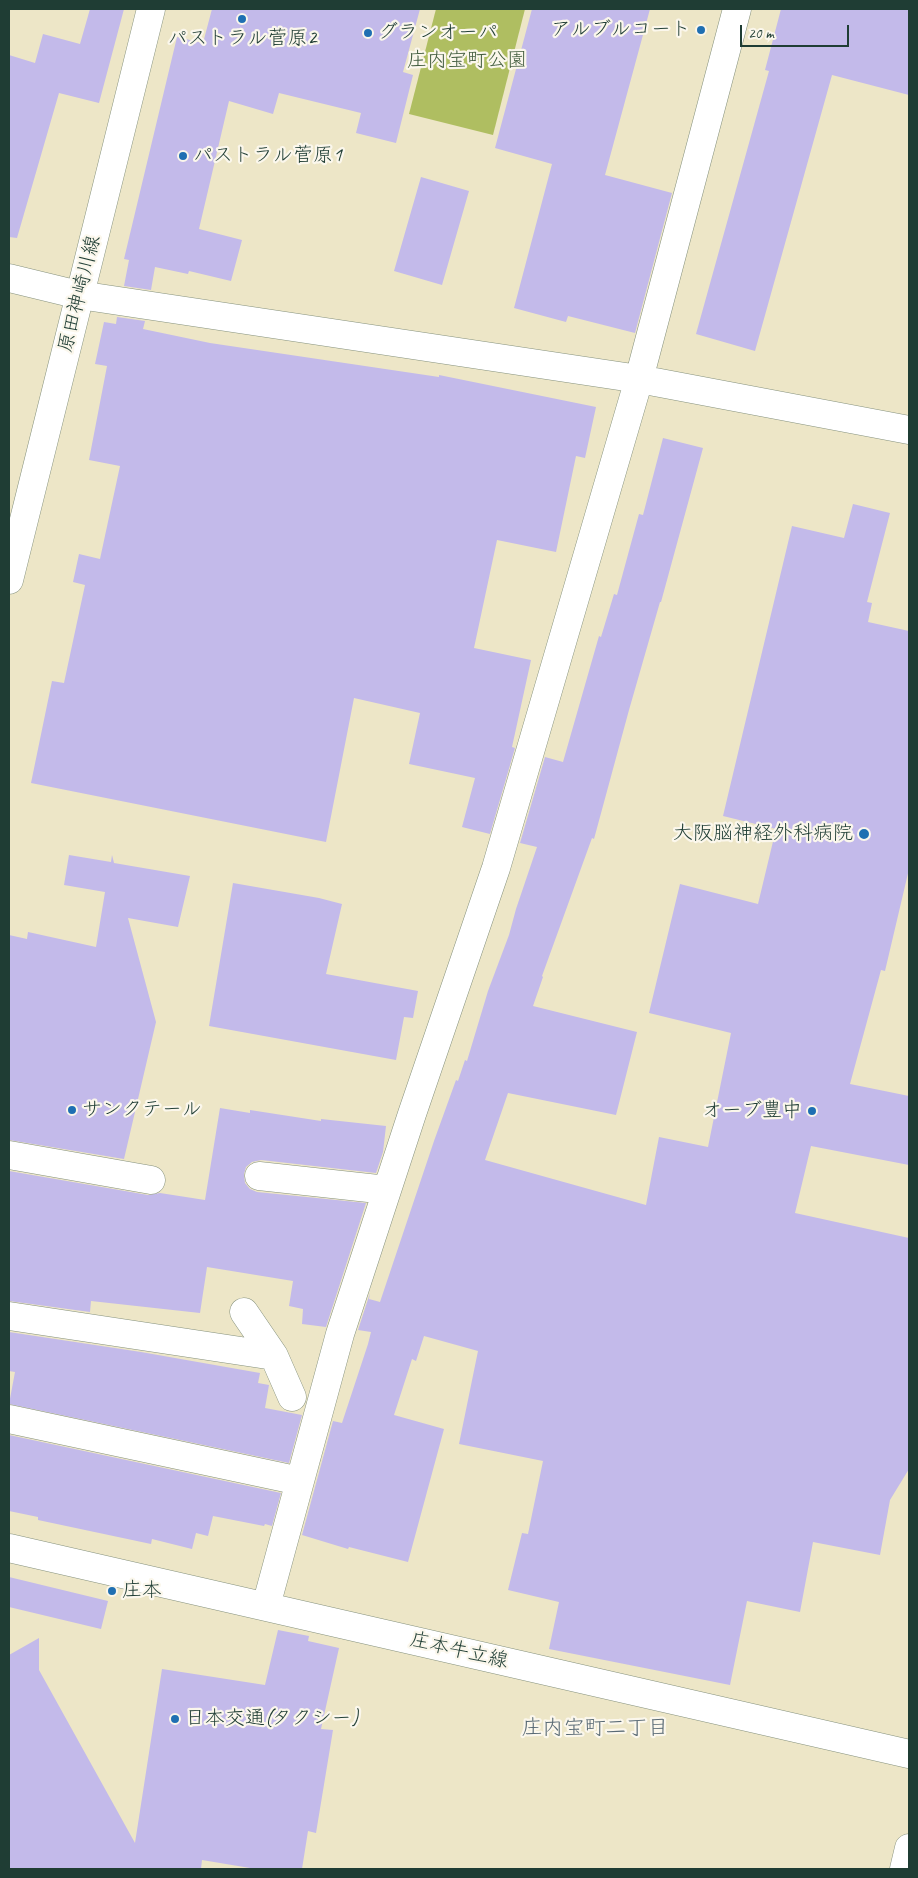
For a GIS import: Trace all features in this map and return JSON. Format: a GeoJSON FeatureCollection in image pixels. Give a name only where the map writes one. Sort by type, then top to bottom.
{"type":"FeatureCollection","features":[{"type":"Feature","properties":{"kind":"street","name":"原田神崎川線"},"geometry":{"type":"LineString","coordinates":[[9,580],[151,9]]}},
{"type":"Feature","properties":{"kind":"street"},"geometry":{"type":"LineString","coordinates":[[266,1606],[340,1334],[496,868],[639,379],[737,9]]}},
{"type":"Feature","properties":{"kind":"street"},"geometry":{"type":"LineString","coordinates":[[9,278],[79,295],[639,379],[909,430]]}},
{"type":"Feature","properties":{"kind":"street"},"geometry":{"type":"LineString","coordinates":[[9,1155],[151,1180]]}},
{"type":"Feature","properties":{"kind":"street"},"geometry":{"type":"LineString","coordinates":[[259,1176],[387,1190]]}},
{"type":"Feature","properties":{"kind":"street"},"geometry":{"type":"LineString","coordinates":[[244,1312],[274,1356],[292,1397]]}},
{"type":"Feature","properties":{"kind":"street"},"geometry":{"type":"LineString","coordinates":[[9,1316],[274,1356]]}},
{"type":"Feature","properties":{"kind":"street"},"geometry":{"type":"LineString","coordinates":[[9,1419],[300,1480]]}},
{"type":"Feature","properties":{"kind":"street","name":"庄本牛立線"},"geometry":{"type":"LineString","coordinates":[[9,1548],[909,1754]]}},
{"type":"Feature","properties":{"kind":"street"},"geometry":{"type":"LineString","coordinates":[[904,1869],[909,1848]]}},
{"type":"Feature","properties":{"kind":"green space","name":"庄内宝町公園"},"geometry":{"type":"Polygon","coordinates":[[[436,9],[525,9],[493,135],[409,114],[436,9]]]}},
{"type":"Feature","properties":{"kind":"building"},"geometry":{"type":"Polygon","coordinates":[[[90,9],[124,9],[99,103],[59,93],[17,238],[9,237],[9,55],[35,63],[43,34],[80,44],[90,9]]]}},
{"type":"Feature","properties":{"kind":"building"},"geometry":{"type":"Polygon","coordinates":[[[212,9],[420,9],[403,72],[413,75],[396,143],[356,133],[361,113],[279,93],[273,114],[229,101],[199,229],[242,240],[231,281],[189,271],[188,274],[155,267],[151,290],[124,286],[129,260],[124,259],[177,37],[203,43],[212,9]]]}},
{"type":"Feature","properties":{"kind":"building"},"geometry":{"type":"Polygon","coordinates":[[[532,9],[650,9],[605,175],[672,193],[635,333],[568,316],[566,322],[514,308],[552,164],[495,148],[532,9]]]}},
{"type":"Feature","properties":{"kind":"building"},"geometry":{"type":"Polygon","coordinates":[[[781,9],[909,9],[909,95],[832,75],[755,351],[696,334],[769,71],[765,70],[781,9]]]}},
{"type":"Feature","properties":{"kind":"building"},"geometry":{"type":"Polygon","coordinates":[[[421,177],[469,191],[442,285],[394,271],[421,177]]]}},
{"type":"Feature","properties":{"kind":"building"},"geometry":{"type":"Polygon","coordinates":[[[117,317],[145,321],[143,329],[210,343],[439,377],[439,375],[596,407],[585,458],[576,456],[556,552],[497,540],[474,648],[531,660],[512,747],[515,748],[490,834],[462,827],[475,778],[409,764],[420,713],[354,698],[326,842],[31,783],[52,681],[64,683],[85,585],[73,582],[79,554],[100,559],[120,466],[89,460],[107,366],[95,364],[104,322],[116,324],[117,317]]]}},
{"type":"Feature","properties":{"kind":"building"},"geometry":{"type":"Polygon","coordinates":[[[663,438],[703,448],[594,839],[592,838],[533,1006],[637,1032],[616,1115],[508,1093],[485,1160],[646,1205],[659,1137],[708,1147],[731,1033],[649,1013],[680,884],[758,904],[776,829],[723,816],[792,526],[844,538],[853,504],[890,513],[867,602],[872,603],[868,622],[909,631],[909,869],[885,971],[881,970],[850,1084],[909,1096],[909,1165],[811,1146],[795,1213],[909,1238],[909,1469],[890,1500],[880,1555],[813,1542],[800,1612],[747,1601],[730,1685],[549,1649],[559,1602],[508,1590],[522,1533],[528,1534],[543,1461],[459,1444],[478,1351],[424,1336],[416,1361],[412,1359],[394,1415],[444,1429],[408,1562],[349,1547],[348,1549],[302,1535],[333,1421],[342,1423],[368,1344],[371,1332],[358,1330],[370,1293],[369,1299],[380,1302],[456,1080],[458,1081],[465,1060],[467,1061],[488,991],[509,935],[537,847],[520,843],[545,757],[563,762],[599,636],[601,637],[614,594],[617,595],[639,514],[643,515],[663,438]]]}},
{"type":"Feature","properties":{"kind":"building"},"geometry":{"type":"Polygon","coordinates":[[[69,855],[111,862],[112,855],[114,863],[190,876],[178,927],[128,918],[156,1022],[124,1159],[9,1140],[9,935],[27,939],[28,932],[96,947],[105,892],[64,885],[69,855]]]}},
{"type":"Feature","properties":{"kind":"building"},"geometry":{"type":"Polygon","coordinates":[[[233,883],[319,898],[342,904],[326,974],[418,991],[413,1018],[404,1017],[396,1060],[209,1026],[233,883]]]}},
{"type":"Feature","properties":{"kind":"building"},"geometry":{"type":"Polygon","coordinates":[[[220,1108],[250,1113],[250,1110],[321,1121],[321,1119],[386,1126],[383,1152],[376,1173],[261,1160],[252,1162],[246,1167],[244,1174],[245,1183],[250,1189],[257,1192],[366,1203],[326,1327],[302,1324],[303,1309],[289,1306],[293,1281],[207,1267],[200,1313],[91,1301],[90,1312],[9,1301],[9,1171],[148,1195],[160,1193],[205,1200],[220,1108]]]}},
{"type":"Feature","properties":{"kind":"building"},"geometry":{"type":"Polygon","coordinates":[[[9,1332],[141,1352],[260,1373],[258,1383],[269,1385],[265,1408],[302,1415],[289,1463],[9,1404],[15,1372],[9,1371],[9,1332]]]}},
{"type":"Feature","properties":{"kind":"building"},"geometry":{"type":"Polygon","coordinates":[[[9,1435],[281,1493],[272,1526],[213,1516],[208,1536],[196,1533],[192,1549],[152,1539],[151,1544],[38,1520],[38,1517],[9,1511],[9,1435]]]}},
{"type":"Feature","properties":{"kind":"building"},"geometry":{"type":"Polygon","coordinates":[[[9,1577],[108,1601],[101,1629],[9,1607],[9,1577]]]}},
{"type":"Feature","properties":{"kind":"building"},"geometry":{"type":"Polygon","coordinates":[[[278,1630],[309,1636],[308,1641],[339,1648],[321,1729],[333,1730],[316,1833],[308,1831],[302,1869],[256,1869],[202,1860],[201,1869],[9,1869],[9,1655],[39,1638],[39,1670],[135,1843],[162,1669],[265,1685],[278,1630]]]}},
{"type":"Feature","properties":{"kind":"place","name":"パストラル菅原2"},"geometry":{"type":"Point","coordinates":[242,19]}},
{"type":"Feature","properties":{"kind":"place","name":"アルブルコート"},"geometry":{"type":"Point","coordinates":[701,30]}},
{"type":"Feature","properties":{"kind":"place","name":"グランオーパ"},"geometry":{"type":"Point","coordinates":[368,33]}},
{"type":"Feature","properties":{"kind":"place","name":"パストラル菅原1"},"geometry":{"type":"Point","coordinates":[183,156]}},
{"type":"Feature","properties":{"kind":"place","name":"大阪脳神経外科病院"},"geometry":{"type":"Point","coordinates":[864,834]}},
{"type":"Feature","properties":{"kind":"place","name":"サンクテール"},"geometry":{"type":"Point","coordinates":[72,1110]}},
{"type":"Feature","properties":{"kind":"place","name":"オーブ豊中"},"geometry":{"type":"Point","coordinates":[812,1111]}},
{"type":"Feature","properties":{"kind":"place","name":"庄本"},"geometry":{"type":"Point","coordinates":[112,1591]}},
{"type":"Feature","properties":{"kind":"place","name":"日本交通(タクシー)"},"geometry":{"type":"Point","coordinates":[175,1719]}},
{"type":"Feature","properties":{"kind":"district","name":"庄内宝町二丁目"},"geometry":{"type":"Point","coordinates":[595,1728]}}]}
